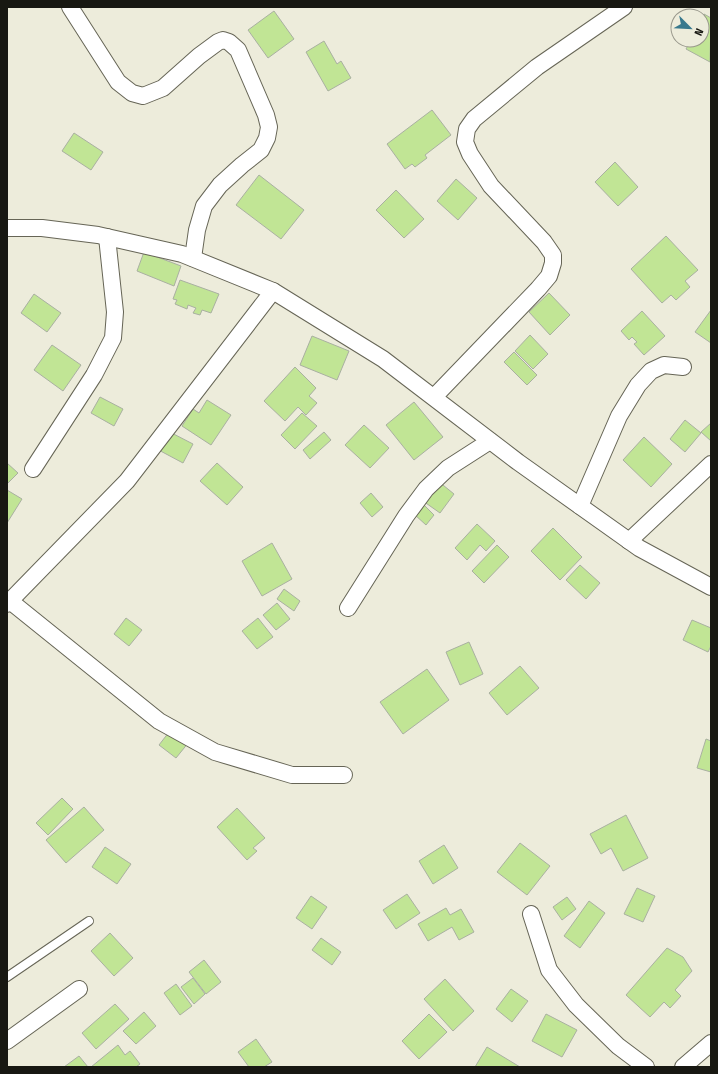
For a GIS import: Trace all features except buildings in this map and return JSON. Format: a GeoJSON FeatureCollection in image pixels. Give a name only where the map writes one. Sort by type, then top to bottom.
{"type":"FeatureCollection","features":[{"type":"Feature","properties":{"kind":"street"},"geometry":{"type":"LineString","coordinates":[[434,397],[538,289],[549,276],[553,263],[553,255],[544,242],[491,186],[470,154],[465,142],[467,129],[474,119],[537,67],[624,7]]}},
{"type":"Feature","properties":{"kind":"street"},"geometry":{"type":"LineString","coordinates":[[78,10],[118,82],[132,93],[143,96],[163,88],[199,56],[218,42],[223,40],[229,42],[238,50],[266,115],[269,127],[267,138],[261,150],[220,185],[204,206],[197,230],[193,258]]}},
{"type":"Feature","properties":{"kind":"street"},"geometry":{"type":"LineString","coordinates":[[7,228],[42,228],[107,237],[182,254],[273,291],[383,359],[490,441],[629,541],[646,552],[711,587]]}},
{"type":"Feature","properties":{"kind":"street"},"geometry":{"type":"LineString","coordinates":[[33,469],[94,375],[113,338],[115,312],[107,237]]}},
{"type":"Feature","properties":{"kind":"street"},"geometry":{"type":"LineString","coordinates":[[273,291],[127,481],[8,602],[159,721],[215,752],[292,775],[344,775]]}},
{"type":"Feature","properties":{"kind":"street"},"geometry":{"type":"LineString","coordinates":[[580,506],[619,416],[638,385],[651,371],[664,365],[683,367]]}},
{"type":"Feature","properties":{"kind":"street"},"geometry":{"type":"LineString","coordinates":[[348,608],[406,516],[426,489],[448,468],[490,441]]}},
{"type":"Feature","properties":{"kind":"street"},"geometry":{"type":"LineString","coordinates":[[629,541],[711,464]]}},
{"type":"Feature","properties":{"kind":"street"},"geometry":{"type":"LineString","coordinates":[[531,914],[549,970],[576,1005],[618,1046],[646,1067]]}},
{"type":"Feature","properties":{"kind":"street"},"geometry":{"type":"LineString","coordinates":[[7,1041],[79,989]]}},
{"type":"Feature","properties":{"kind":"street"},"geometry":{"type":"LineString","coordinates":[[684,1067],[711,1043]]}},
{"type":"Feature","properties":{"kind":"lane"},"geometry":{"type":"LineString","coordinates":[[7,977],[89,921]]}}]}
